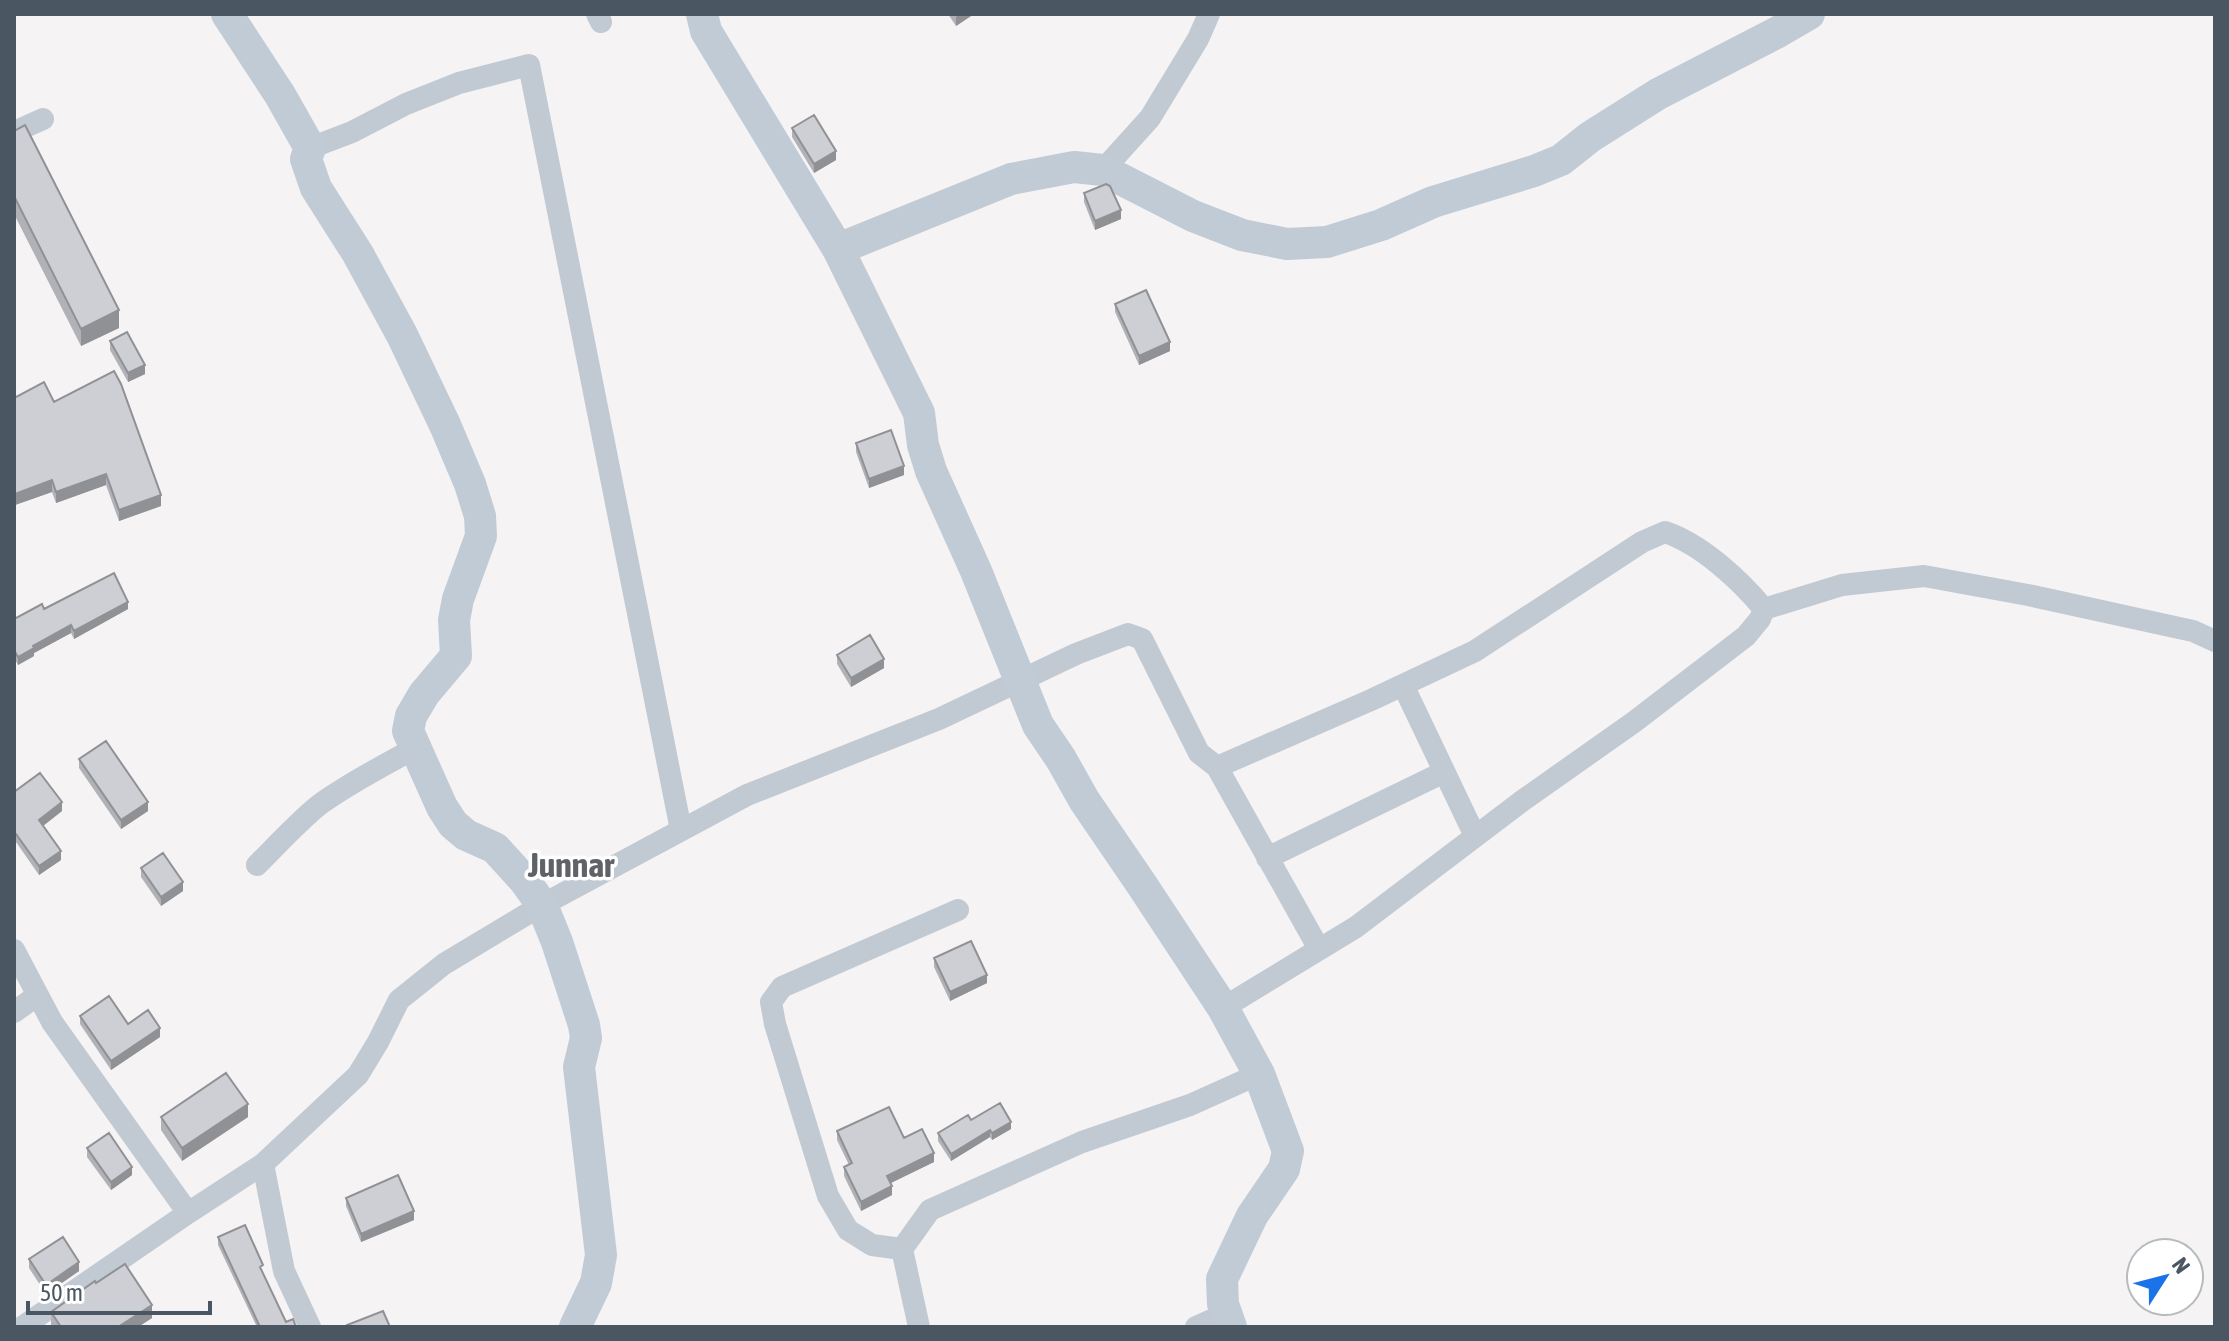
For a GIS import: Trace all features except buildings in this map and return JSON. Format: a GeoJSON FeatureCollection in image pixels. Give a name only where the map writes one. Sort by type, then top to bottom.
{"type":"FeatureCollection","features":[{"type":"Feature","properties":{"kind":"street"},"geometry":{"type":"LineString","coordinates":[[227,14],[280,95],[310,148]]}},
{"type":"Feature","properties":{"kind":"street"},"geometry":{"type":"LineString","coordinates":[[702,14],[706,31],[838,249],[919,413],[923,445],[931,471],[976,571],[1038,725],[1084,800],[1223,1008],[1259,1074],[1288,1151],[1284,1169],[1252,1216],[1222,1279],[1228,1320],[1196,1327]]}},
{"type":"Feature","properties":{"kind":"street"},"geometry":{"type":"LineString","coordinates":[[1103,170],[1150,118],[1198,39],[1209,14]]}},
{"type":"Feature","properties":{"kind":"street"},"geometry":{"type":"LineString","coordinates":[[838,249],[1011,179],[1074,167],[1103,170],[1193,216],[1242,235],[1287,244],[1327,242],[1381,225],[1433,202],[1561,160],[1590,137],[1658,94],[1809,14]]}},
{"type":"Feature","properties":{"kind":"street"},"geometry":{"type":"LineString","coordinates":[[575,1327],[596,1283],[601,1255],[579,1067],[586,1038],[580,1011],[542,905],[495,848],[466,835],[453,824],[442,807],[408,731],[411,716],[424,694],[456,656],[454,620],[481,536],[480,516],[445,425],[402,335],[358,254],[316,188],[306,159],[310,148],[352,132],[406,104],[459,83],[529,65],[681,830]]}},
{"type":"Feature","properties":{"kind":"street"},"geometry":{"type":"LineString","coordinates":[[14,132],[43,119]]}},
{"type":"Feature","properties":{"kind":"street"},"geometry":{"type":"LineString","coordinates":[[1217,767],[1475,651],[1642,542],[1665,532],[1681,538],[1717,564],[1751,593],[1764,609]]}},
{"type":"Feature","properties":{"kind":"street"},"geometry":{"type":"LineString","coordinates":[[1764,609],[1842,585],[1924,576],[2193,631],[2215,641]]}},
{"type":"Feature","properties":{"kind":"street"},"geometry":{"type":"LineString","coordinates":[[1223,1008],[1356,927],[1522,801],[1634,722],[1746,636],[1764,609]]}},
{"type":"Feature","properties":{"kind":"street"},"geometry":{"type":"LineString","coordinates":[[22,1327],[263,1164],[358,1075],[399,1000],[444,964],[542,905],[747,795],[939,719],[1076,654],[1128,634],[1142,639],[1199,753],[1217,767],[1319,949]]}},
{"type":"Feature","properties":{"kind":"street"},"geometry":{"type":"LineString","coordinates":[[1403,685],[1475,836]]}},
{"type":"Feature","properties":{"kind":"street"},"geometry":{"type":"LineString","coordinates":[[257,865],[321,804],[415,748]]}},
{"type":"Feature","properties":{"kind":"street"},"geometry":{"type":"LineString","coordinates":[[1267,858],[1444,772]]}},
{"type":"Feature","properties":{"kind":"street"},"geometry":{"type":"LineString","coordinates":[[902,1249],[872,1245],[848,1230],[828,1196],[771,1002],[782,987],[958,910]]}},
{"type":"Feature","properties":{"kind":"street"},"geometry":{"type":"LineString","coordinates":[[14,950],[52,1022],[188,1213]]}},
{"type":"Feature","properties":{"kind":"street"},"geometry":{"type":"LineString","coordinates":[[14,1012],[38,995]]}},
{"type":"Feature","properties":{"kind":"street"},"geometry":{"type":"LineString","coordinates":[[919,1327],[902,1249],[930,1210],[1082,1142],[1190,1105],[1259,1074]]}},
{"type":"Feature","properties":{"kind":"street"},"geometry":{"type":"LineString","coordinates":[[263,1164],[284,1271],[310,1327]]}},
{"type":"Feature","properties":{"kind":"district","name":"Junnar"},"geometry":{"type":"Point","coordinates":[571,864]}}]}
